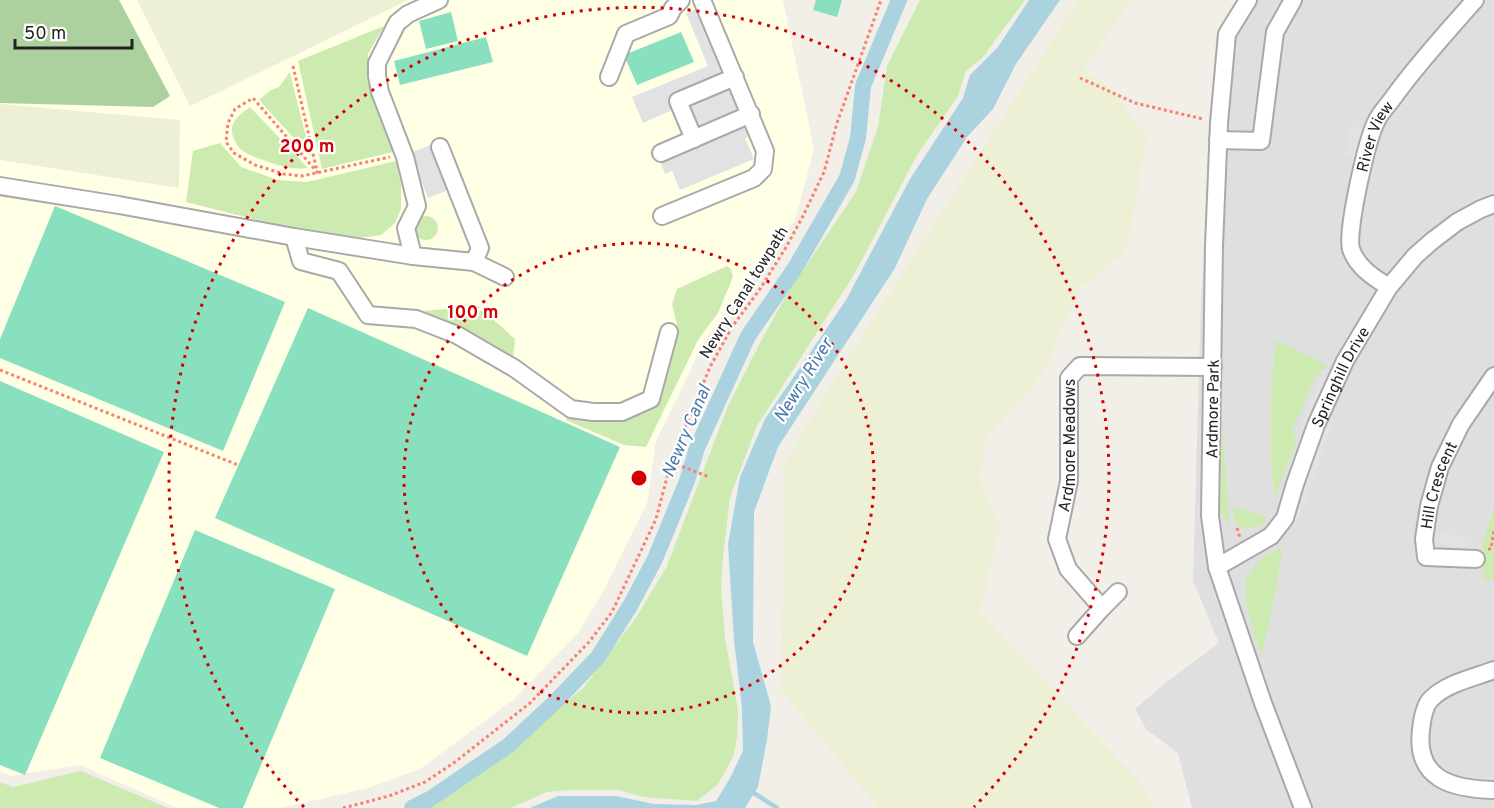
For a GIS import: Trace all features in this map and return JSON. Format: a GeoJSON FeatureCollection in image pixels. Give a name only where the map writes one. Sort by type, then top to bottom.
{"type":"FeatureCollection","features":[{"type":"Feature","properties":{"kind":"street"},"geometry":{"type":"LineString","coordinates":[[413,256],[406,228],[417,206],[404,154],[380,92],[377,63],[397,23],[408,14],[439,0]]}},
{"type":"Feature","properties":{"kind":"street"},"geometry":{"type":"LineString","coordinates":[[609,77],[627,34],[669,16],[681,0]]}},
{"type":"Feature","properties":{"kind":"street"},"geometry":{"type":"LineString","coordinates":[[662,216],[754,178],[763,169],[765,151],[702,0]]}},
{"type":"Feature","properties":{"kind":"street","name":"Ardmore Park"},"geometry":{"type":"LineString","coordinates":[[1248,0],[1227,34],[1219,131],[1214,246],[1210,516],[1217,567],[1263,704],[1303,808]]}},
{"type":"Feature","properties":{"kind":"street"},"geometry":{"type":"LineString","coordinates":[[1219,131],[1262,141],[1275,32],[1293,0]]}},
{"type":"Feature","properties":{"kind":"street","name":"River View"},"geometry":{"type":"LineString","coordinates":[[1389,287],[1360,265],[1351,248],[1350,228],[1369,140],[1377,119],[1404,82],[1475,0]]}},
{"type":"Feature","properties":{"kind":"street"},"geometry":{"type":"LineString","coordinates":[[694,138],[678,101],[735,77]]}},
{"type":"Feature","properties":{"kind":"street"},"geometry":{"type":"LineString","coordinates":[[661,153],[750,114]]}},
{"type":"Feature","properties":{"kind":"street"},"geometry":{"type":"LineString","coordinates":[[440,147],[480,248],[474,262]]}},
{"type":"Feature","properties":{"kind":"street"},"geometry":{"type":"LineString","coordinates":[[0,186],[294,237],[413,256],[474,262],[505,277]]}},
{"type":"Feature","properties":{"kind":"street","name":"Springhill Drive"},"geometry":{"type":"LineString","coordinates":[[1217,567],[1271,536],[1285,518],[1294,484],[1316,425],[1345,361],[1389,287],[1415,256],[1432,241],[1457,222],[1494,204]]}},
{"type":"Feature","properties":{"kind":"street"},"geometry":{"type":"LineString","coordinates":[[294,237],[301,261],[339,271],[368,315],[416,319],[457,335],[514,368],[571,409],[622,412],[651,399],[669,332]]}},
{"type":"Feature","properties":{"kind":"street","name":"Ardmore Meadows"},"geometry":{"type":"LineString","coordinates":[[1102,608],[1068,569],[1057,539],[1069,481],[1069,378],[1080,366],[1213,366]]}},
{"type":"Feature","properties":{"kind":"street","name":"Hill Crescent"},"geometry":{"type":"LineString","coordinates":[[1482,554],[1426,557],[1424,539],[1429,506],[1440,466],[1461,424],[1494,376]]}},
{"type":"Feature","properties":{"kind":"street"},"geometry":{"type":"LineString","coordinates":[[1077,636],[1118,592]]}},
{"type":"Feature","properties":{"kind":"street"},"geometry":{"type":"LineString","coordinates":[[1494,670],[1441,690],[1425,708],[1421,731],[1424,762],[1433,774],[1448,783],[1474,789],[1494,790]]}},
{"type":"Feature","properties":{"kind":"path","name":"Newry Canal towpath"},"geometry":{"type":"LineString","coordinates":[[343,808],[389,796],[425,782],[455,762],[530,703],[581,650],[612,612],[656,519],[671,462],[710,367],[732,327],[760,289],[785,249],[824,172],[837,123],[882,0]]}},
{"type":"Feature","properties":{"kind":"path"},"geometry":{"type":"LineString","coordinates":[[293,66],[318,173]]}},
{"type":"Feature","properties":{"kind":"path"},"geometry":{"type":"LineString","coordinates":[[1080,78],[1136,103],[1219,131]]}},
{"type":"Feature","properties":{"kind":"path"},"geometry":{"type":"LineString","coordinates":[[318,173],[253,98],[235,108],[228,123],[226,142],[234,153],[255,165],[284,174],[302,176],[318,173],[404,154]]}},
{"type":"Feature","properties":{"kind":"path"},"geometry":{"type":"LineString","coordinates":[[0,370],[238,465]]}},
{"type":"Feature","properties":{"kind":"path"},"geometry":{"type":"LineString","coordinates":[[671,462],[709,477]]}},
{"type":"Feature","properties":{"kind":"path"},"geometry":{"type":"LineString","coordinates":[[1482,554],[1491,549],[1494,530]]}},
{"type":"Feature","properties":{"kind":"shaded area"},"geometry":{"type":"Polygon","coordinates":[[[0,0],[137,0],[190,106],[408,0],[783,1],[814,149],[795,220],[704,342],[656,441],[647,503],[603,592],[578,633],[514,699],[420,769],[368,788],[280,808],[177,808],[80,765],[11,776],[0,771],[0,0]]]}},
{"type":"Feature","properties":{"kind":"shaded area"},"geometry":{"type":"Polygon","coordinates":[[[137,0],[408,0],[190,106],[137,0]]]}},
{"type":"Feature","properties":{"kind":"shaded area"},"geometry":{"type":"Polygon","coordinates":[[[1078,0],[1132,0],[1084,68],[1115,93],[1147,137],[1127,251],[1082,287],[1041,376],[985,439],[981,482],[1000,526],[980,612],[1140,782],[1155,808],[878,808],[781,690],[785,462],[834,380],[1078,0]]]}},
{"type":"Feature","properties":{"kind":"shaded area"},"geometry":{"type":"Polygon","coordinates":[[[1239,0],[1494,0],[1494,808],[1192,808],[1178,753],[1146,729],[1135,709],[1219,643],[1193,581],[1201,299],[1220,38],[1239,0]]]}},
{"type":"Feature","properties":{"kind":"shaded area"},"geometry":{"type":"Polygon","coordinates":[[[700,7],[753,135],[745,138],[754,159],[680,190],[672,171],[665,174],[656,152],[690,138],[677,108],[643,123],[632,97],[708,66],[686,13],[700,7]]]}},
{"type":"Feature","properties":{"kind":"shaded area"},"geometry":{"type":"Polygon","coordinates":[[[0,104],[180,120],[179,188],[0,160],[0,104]]]}},
{"type":"Feature","properties":{"kind":"shaded area"},"geometry":{"type":"Polygon","coordinates":[[[1352,126],[1365,128],[1356,161],[1344,155],[1352,126]]]}},
{"type":"Feature","properties":{"kind":"shaded area"},"geometry":{"type":"Polygon","coordinates":[[[433,144],[451,189],[428,198],[410,153],[433,144]]]}},
{"type":"Feature","properties":{"kind":"shaded area"},"geometry":{"type":"Polygon","coordinates":[[[1327,377],[1304,434],[1300,429],[1320,379],[1327,377]]]}},
{"type":"Feature","properties":{"kind":"shaded area"},"geometry":{"type":"Polygon","coordinates":[[[1330,412],[1333,420],[1297,525],[1289,528],[1311,461],[1330,412]]]}},
{"type":"Feature","properties":{"kind":"shaded area"},"geometry":{"type":"Polygon","coordinates":[[[1437,533],[1471,536],[1470,547],[1436,544],[1437,533]]]}},
{"type":"Feature","properties":{"kind":"green space"},"geometry":{"type":"Polygon","coordinates":[[[0,0],[119,0],[170,96],[153,107],[0,103],[0,0]]]}},
{"type":"Feature","properties":{"kind":"green space"},"geometry":{"type":"Polygon","coordinates":[[[816,0],[842,0],[837,17],[813,10],[816,0]]]}},
{"type":"Feature","properties":{"kind":"green space"},"geometry":{"type":"Polygon","coordinates":[[[920,0],[1025,0],[982,58],[966,71],[958,96],[917,155],[855,273],[757,426],[730,497],[723,557],[721,589],[725,637],[738,711],[737,738],[733,757],[718,784],[697,801],[643,797],[619,790],[567,790],[547,792],[510,808],[419,808],[493,764],[583,688],[635,619],[667,566],[728,406],[760,343],[787,294],[856,192],[878,127],[887,66],[920,0]]]}},
{"type":"Feature","properties":{"kind":"green space"},"geometry":{"type":"Polygon","coordinates":[[[451,12],[458,41],[426,49],[419,21],[451,12]]]}},
{"type":"Feature","properties":{"kind":"green space"},"geometry":{"type":"Polygon","coordinates":[[[384,26],[368,54],[369,83],[393,152],[322,169],[298,61],[384,26]]]}},
{"type":"Feature","properties":{"kind":"green space"},"geometry":{"type":"Polygon","coordinates":[[[681,32],[694,62],[637,85],[624,55],[681,32]]]}},
{"type":"Feature","properties":{"kind":"green space"},"geometry":{"type":"Polygon","coordinates":[[[486,37],[493,62],[400,85],[394,61],[486,37]]]}},
{"type":"Feature","properties":{"kind":"green space"},"geometry":{"type":"Polygon","coordinates":[[[290,72],[311,157],[259,100],[271,90],[279,87],[290,72]]]}},
{"type":"Feature","properties":{"kind":"green space"},"geometry":{"type":"Polygon","coordinates":[[[250,107],[308,168],[292,168],[276,164],[250,155],[238,147],[233,135],[233,125],[238,117],[250,107]]]}},
{"type":"Feature","properties":{"kind":"green space"},"geometry":{"type":"Polygon","coordinates":[[[220,143],[241,167],[278,180],[307,182],[396,161],[401,185],[401,209],[395,223],[381,235],[345,240],[186,202],[193,151],[220,143]]]}},
{"type":"Feature","properties":{"kind":"green space"},"geometry":{"type":"Polygon","coordinates":[[[55,206],[285,302],[223,451],[0,358],[0,339],[55,206]]]}},
{"type":"Feature","properties":{"kind":"green space"},"geometry":{"type":"Polygon","coordinates":[[[426,216],[434,220],[438,228],[434,236],[426,240],[418,236],[414,228],[418,220],[426,216]]]}},
{"type":"Feature","properties":{"kind":"green space"},"geometry":{"type":"Polygon","coordinates":[[[727,266],[731,269],[733,277],[718,313],[698,340],[646,447],[624,445],[566,420],[570,414],[655,405],[678,329],[672,304],[677,289],[727,266]]]}},
{"type":"Feature","properties":{"kind":"green space"},"geometry":{"type":"Polygon","coordinates":[[[308,308],[620,447],[527,656],[215,518],[308,308]]]}},
{"type":"Feature","properties":{"kind":"green space"},"geometry":{"type":"Polygon","coordinates":[[[456,308],[484,311],[515,339],[513,359],[413,312],[456,308]]]}},
{"type":"Feature","properties":{"kind":"green space"},"geometry":{"type":"Polygon","coordinates":[[[1276,340],[1328,366],[1316,375],[1292,431],[1297,440],[1275,499],[1271,464],[1271,393],[1276,340]]]}},
{"type":"Feature","properties":{"kind":"green space"},"geometry":{"type":"Polygon","coordinates":[[[0,381],[164,452],[25,775],[0,765],[0,381]]]}},
{"type":"Feature","properties":{"kind":"green space"},"geometry":{"type":"Polygon","coordinates":[[[1222,422],[1230,526],[1220,509],[1222,422]]]}},
{"type":"Feature","properties":{"kind":"green space"},"geometry":{"type":"Polygon","coordinates":[[[1233,506],[1267,517],[1266,520],[1257,527],[1240,526],[1235,521],[1233,506]]]}},
{"type":"Feature","properties":{"kind":"green space"},"geometry":{"type":"Polygon","coordinates":[[[1494,508],[1494,579],[1483,582],[1483,542],[1494,508]]]}},
{"type":"Feature","properties":{"kind":"green space"},"geometry":{"type":"Polygon","coordinates":[[[195,530],[335,589],[243,808],[219,808],[100,758],[195,530]]]}},
{"type":"Feature","properties":{"kind":"green space"},"geometry":{"type":"Polygon","coordinates":[[[1283,547],[1262,655],[1254,635],[1245,599],[1246,579],[1261,558],[1283,547]]]}},
{"type":"Feature","properties":{"kind":"green space"},"geometry":{"type":"Polygon","coordinates":[[[80,771],[168,808],[0,808],[0,782],[13,787],[80,771]]]}},
{"type":"Feature","properties":{"kind":"water","name":"Newry River"},"geometry":{"type":"Polygon","coordinates":[[[1029,0],[1060,0],[1016,64],[993,109],[967,137],[927,199],[895,268],[778,447],[754,512],[753,642],[771,706],[758,787],[745,808],[530,808],[558,796],[616,796],[654,804],[696,805],[716,801],[729,780],[743,751],[742,708],[734,640],[728,544],[740,477],[765,419],[846,300],[910,179],[963,98],[970,75],[998,47],[1029,0]]]}},
{"type":"Feature","properties":{"kind":"waterway","name":"Newry Canal"},"geometry":{"type":"LineString","coordinates":[[412,808],[430,799],[509,745],[598,657],[630,606],[655,559],[687,481],[697,448],[748,336],[795,268],[847,178],[858,138],[863,86],[899,0]]}},
{"type":"Feature","properties":{"kind":"waterway"},"geometry":{"type":"LineString","coordinates":[[754,793],[777,808]]}}]}
